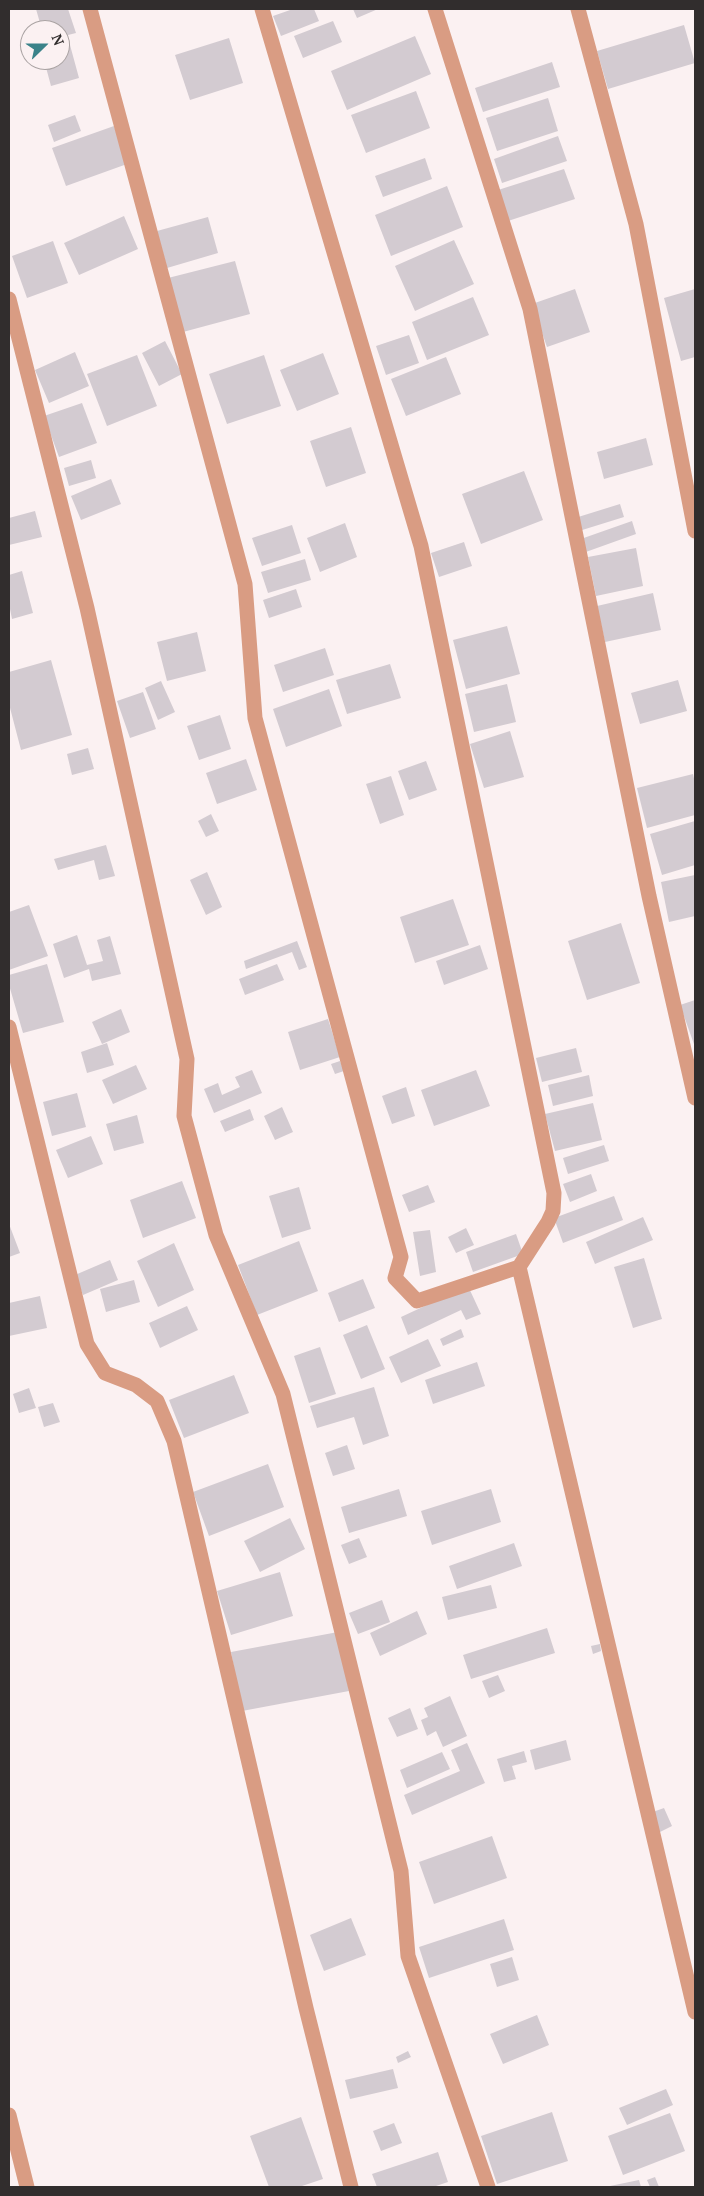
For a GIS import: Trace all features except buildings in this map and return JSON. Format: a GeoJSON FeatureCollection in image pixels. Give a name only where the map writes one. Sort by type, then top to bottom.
{"type":"FeatureCollection","features":[{"type":"Feature","properties":{"kind":"street"},"geometry":{"type":"LineString","coordinates":[[90,9],[245,584],[254,718],[401,1257],[395,1278],[417,1301],[519,1267],[548,1222],[553,1211],[554,1193],[423,556],[262,9]]}},
{"type":"Feature","properties":{"kind":"street"},"geometry":{"type":"LineString","coordinates":[[435,9],[530,309],[649,896],[695,1098]]}},
{"type":"Feature","properties":{"kind":"street"},"geometry":{"type":"LineString","coordinates":[[578,9],[636,224],[695,531]]}},
{"type":"Feature","properties":{"kind":"street"},"geometry":{"type":"LineString","coordinates":[[9,299],[87,608],[187,1059],[184,1116],[216,1235],[282,1394],[401,1871],[408,1956],[488,2187]]}},
{"type":"Feature","properties":{"kind":"street"},"geometry":{"type":"LineString","coordinates":[[9,1027],[87,1344],[105,1373],[136,1385],[157,1401],[174,1440],[306,2008],[351,2187]]}},
{"type":"Feature","properties":{"kind":"street"},"geometry":{"type":"LineString","coordinates":[[519,1267],[695,2012]]}},
{"type":"Feature","properties":{"kind":"street"},"geometry":{"type":"LineString","coordinates":[[9,2115],[26,2187]]}}]}
